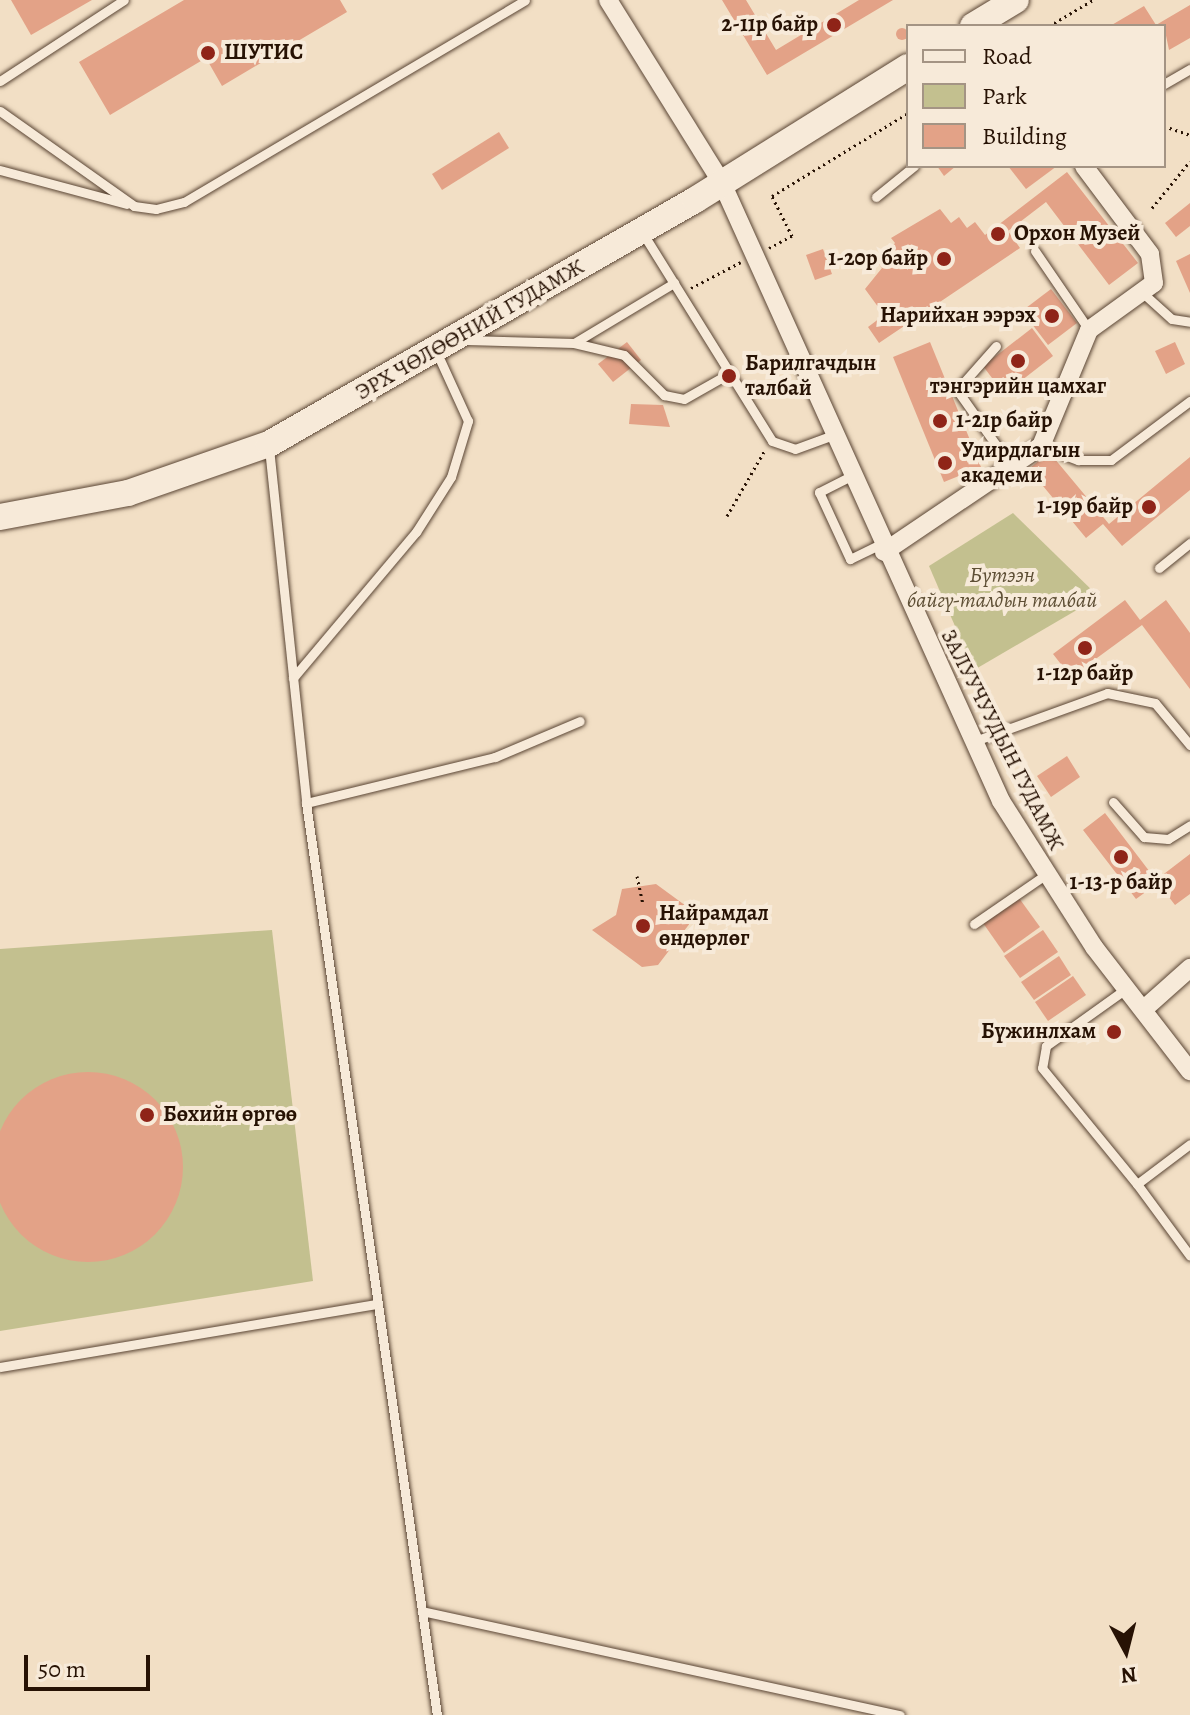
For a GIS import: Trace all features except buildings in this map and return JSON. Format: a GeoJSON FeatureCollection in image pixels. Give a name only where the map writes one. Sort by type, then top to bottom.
{"type":"FeatureCollection","features":[{"type":"Feature","properties":{"kind":"main road"},"geometry":{"type":"LineString","coordinates":[[980,24],[1016,0]]}},
{"type":"Feature","properties":{"kind":"main road","name":"ЭРХ ЧӨЛӨӨНИЙ ГУДАМЖ"},"geometry":{"type":"LineString","coordinates":[[0,517],[128,493],[269,444],[446,346],[641,231],[906,68]]}},
{"type":"Feature","properties":{"kind":"street","name":"ЗАЛУУЧУУДЫН ГУДАМЖ"},"geometry":{"type":"LineString","coordinates":[[608,0],[722,183],[972,742],[1045,875],[1190,1071]]}},
{"type":"Feature","properties":{"kind":"street"},"geometry":{"type":"LineString","coordinates":[[883,548],[1041,446],[1089,330],[1145,295],[1155,263],[1085,168]]}},
{"type":"Feature","properties":{"kind":"street"},"geometry":{"type":"LineString","coordinates":[[1144,1009],[1190,968]]}},
{"type":"Feature","properties":{"kind":"lane"},"geometry":{"type":"LineString","coordinates":[[0,81],[124,0]]}},
{"type":"Feature","properties":{"kind":"lane"},"geometry":{"type":"LineString","coordinates":[[0,170],[134,206],[184,202],[525,0]]}},
{"type":"Feature","properties":{"kind":"lane"},"geometry":{"type":"LineString","coordinates":[[1166,83],[1190,69]]}},
{"type":"Feature","properties":{"kind":"lane"},"geometry":{"type":"LineString","coordinates":[[0,111],[134,206]]}},
{"type":"Feature","properties":{"kind":"lane"},"geometry":{"type":"LineString","coordinates":[[876,197],[912,168]]}},
{"type":"Feature","properties":{"kind":"lane"},"geometry":{"type":"LineString","coordinates":[[641,231],[772,441],[795,449],[833,435]]}},
{"type":"Feature","properties":{"kind":"lane"},"geometry":{"type":"LineString","coordinates":[[1035,251],[1089,330]]}},
{"type":"Feature","properties":{"kind":"lane"},"geometry":{"type":"LineString","coordinates":[[574,343],[674,283]]}},
{"type":"Feature","properties":{"kind":"lane"},"geometry":{"type":"LineString","coordinates":[[1145,295],[1172,319],[1190,322]]}},
{"type":"Feature","properties":{"kind":"lane"},"geometry":{"type":"LineString","coordinates":[[293,678],[416,532],[451,477],[468,421],[446,346],[574,343],[624,355],[664,395],[684,399],[730,373]]}},
{"type":"Feature","properties":{"kind":"lane"},"geometry":{"type":"LineString","coordinates":[[996,346],[957,390],[1011,466]]}},
{"type":"Feature","properties":{"kind":"lane"},"geometry":{"type":"LineString","coordinates":[[1041,446],[1078,460],[1111,460],[1190,401]]}},
{"type":"Feature","properties":{"kind":"lane"},"geometry":{"type":"LineString","coordinates":[[269,444],[306,803],[437,1715]]}},
{"type":"Feature","properties":{"kind":"lane"},"geometry":{"type":"LineString","coordinates":[[851,476],[819,492],[850,559],[883,548]]}},
{"type":"Feature","properties":{"kind":"lane"},"geometry":{"type":"LineString","coordinates":[[1159,568],[1190,543]]}},
{"type":"Feature","properties":{"kind":"lane"},"geometry":{"type":"LineString","coordinates":[[972,742],[1107,693],[1155,703],[1190,745]]}},
{"type":"Feature","properties":{"kind":"lane"},"geometry":{"type":"LineString","coordinates":[[306,803],[495,757],[580,721]]}},
{"type":"Feature","properties":{"kind":"lane"},"geometry":{"type":"LineString","coordinates":[[1113,802],[1144,837],[1168,839],[1190,825]]}},
{"type":"Feature","properties":{"kind":"lane"},"geometry":{"type":"LineString","coordinates":[[974,924],[1045,875]]}},
{"type":"Feature","properties":{"kind":"lane"},"geometry":{"type":"LineString","coordinates":[[1127,988],[1046,1046],[1042,1058],[1190,1256]]}},
{"type":"Feature","properties":{"kind":"lane"},"geometry":{"type":"LineString","coordinates":[[1137,1184],[1186,1147],[1190,1161]]}},
{"type":"Feature","properties":{"kind":"lane"},"geometry":{"type":"LineString","coordinates":[[0,1367],[378,1304]]}},
{"type":"Feature","properties":{"kind":"lane"},"geometry":{"type":"LineString","coordinates":[[422,1611],[900,1715]]}},
{"type":"Feature","properties":{"kind":"path"},"geometry":{"type":"LineString","coordinates":[[1052,24],[1093,0]]}},
{"type":"Feature","properties":{"kind":"path"},"geometry":{"type":"LineString","coordinates":[[680,293],[792,236],[772,196],[906,114]]}},
{"type":"Feature","properties":{"kind":"path"},"geometry":{"type":"LineString","coordinates":[[1166,127],[1190,135]]}},
{"type":"Feature","properties":{"kind":"path"},"geometry":{"type":"LineString","coordinates":[[1152,208],[1190,161]]}},
{"type":"Feature","properties":{"kind":"path"},"geometry":{"type":"LineString","coordinates":[[727,516],[772,441]]}},
{"type":"Feature","properties":{"kind":"path"},"geometry":{"type":"LineString","coordinates":[[637,876],[643,904]]}},
{"type":"Feature","properties":{"kind":"green space","name":"Бүтээн байгү-талдын талбай"},"geometry":{"type":"Polygon","coordinates":[[[1013,513],[1099,597],[974,670],[929,566],[1013,513]]]}},
{"type":"Feature","properties":{"kind":"green space","name":"Бөхийн өргөө"},"geometry":{"type":"Polygon","coordinates":[[[272,930],[313,1281],[0,1331],[0,949],[272,930]]]}},
{"type":"Feature","properties":{"kind":"place","name":"2-11р байр"},"geometry":{"type":"Point","coordinates":[834,25]}},
{"type":"Feature","properties":{"kind":"place","name":"ШУТИС"},"geometry":{"type":"Point","coordinates":[208,53]}},
{"type":"Feature","properties":{"kind":"place","name":"Орхон Myзей"},"geometry":{"type":"Point","coordinates":[998,234]}},
{"type":"Feature","properties":{"kind":"place","name":"1-20р байр"},"geometry":{"type":"Point","coordinates":[944,259]}},
{"type":"Feature","properties":{"kind":"place","name":"Нарийхан ээрэх"},"geometry":{"type":"Point","coordinates":[1052,316]}},
{"type":"Feature","properties":{"kind":"place","name":"тэнгэрийн цамхаг"},"geometry":{"type":"Point","coordinates":[1018,361]}},
{"type":"Feature","properties":{"kind":"place","name":"Барилгачдын талбай"},"geometry":{"type":"Point","coordinates":[729,376]}},
{"type":"Feature","properties":{"kind":"place","name":"1-21р байр"},"geometry":{"type":"Point","coordinates":[940,421]}},
{"type":"Feature","properties":{"kind":"place","name":"Удирдлагын академи"},"geometry":{"type":"Point","coordinates":[945,463]}},
{"type":"Feature","properties":{"kind":"place","name":"1-19р байр"},"geometry":{"type":"Point","coordinates":[1149,507]}},
{"type":"Feature","properties":{"kind":"place","name":"1-12р байр"},"geometry":{"type":"Point","coordinates":[1085,648]}},
{"type":"Feature","properties":{"kind":"place","name":"1-13-р байр"},"geometry":{"type":"Point","coordinates":[1121,857]}},
{"type":"Feature","properties":{"kind":"place","name":"Найрамдал өндөрлөг"},"geometry":{"type":"Point","coordinates":[643,926]}},
{"type":"Feature","properties":{"kind":"place","name":"Бүжинлхам"},"geometry":{"type":"Point","coordinates":[1114,1032]}},
{"type":"Feature","properties":{"kind":"place","name":"Бөхийн өргөө"},"geometry":{"type":"Point","coordinates":[147,1115]}}]}
